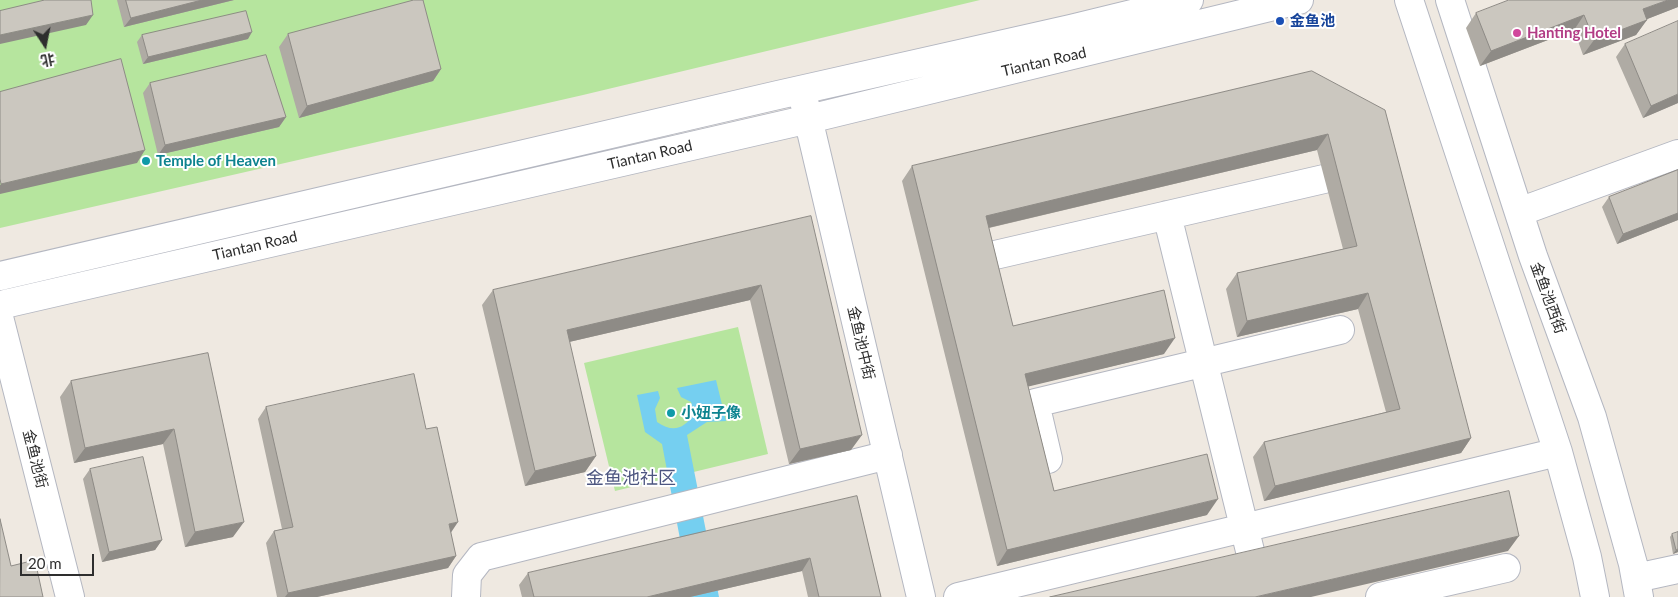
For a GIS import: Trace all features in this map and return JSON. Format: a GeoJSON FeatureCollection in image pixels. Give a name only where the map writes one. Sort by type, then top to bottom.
{"type":"FeatureCollection","features":[{"type":"Feature","properties":{"kind":"street","name":"Tiantan Road"},"geometry":{"type":"LineString","coordinates":[[0,276],[1071,29],[1189,0]]}},
{"type":"Feature","properties":{"kind":"street","name":"Tiantan Road"},"geometry":{"type":"LineString","coordinates":[[0,305],[808,119],[1299,0]]}},
{"type":"Feature","properties":{"kind":"street"},"geometry":{"type":"LineString","coordinates":[[1409,0],[1558,452],[1587,557],[1595,597]]}},
{"type":"Feature","properties":{"kind":"street","name":"金鱼池西街"},"geometry":{"type":"LineString","coordinates":[[1450,0],[1533,256],[1592,418],[1637,587]]}},
{"type":"Feature","properties":{"kind":"street","name":"金鱼池中街"},"geometry":{"type":"LineString","coordinates":[[802,90],[921,597]]}},
{"type":"Feature","properties":{"kind":"street"},"geometry":{"type":"LineString","coordinates":[[1519,212],[1678,154]]}},
{"type":"Feature","properties":{"kind":"street"},"geometry":{"type":"LineString","coordinates":[[982,258],[1324,178]]}},
{"type":"Feature","properties":{"kind":"street"},"geometry":{"type":"LineString","coordinates":[[1167,215],[1253,563]]}},
{"type":"Feature","properties":{"kind":"street","name":"金鱼池街"},"geometry":{"type":"LineString","coordinates":[[0,321],[70,597]]}},
{"type":"Feature","properties":{"kind":"street"},"geometry":{"type":"LineString","coordinates":[[1048,459],[1035,404],[1340,330]]}},
{"type":"Feature","properties":{"kind":"street"},"geometry":{"type":"LineString","coordinates":[[958,597],[1558,452]]}},
{"type":"Feature","properties":{"kind":"street"},"geometry":{"type":"LineString","coordinates":[[466,597],[467,575],[481,556],[888,455]]}},
{"type":"Feature","properties":{"kind":"street"},"geometry":{"type":"LineString","coordinates":[[1380,597],[1506,568]]}},
{"type":"Feature","properties":{"kind":"street"},"geometry":{"type":"LineString","coordinates":[[1637,587],[1678,568]]}},
{"type":"Feature","properties":{"kind":"green space","name":"Temple of Heaven"},"geometry":{"type":"Polygon","coordinates":[[[0,0],[980,0],[583,95],[0,228],[0,0]]]}},
{"type":"Feature","properties":{"kind":"green space"},"geometry":{"type":"Polygon","coordinates":[[[738,327],[768,454],[615,491],[584,363],[738,327]]]}},
{"type":"Feature","properties":{"kind":"water"},"geometry":{"type":"Polygon","coordinates":[[[716,380],[726,421],[707,422],[687,435],[719,597],[691,597],[662,444],[645,432],[637,395],[658,391],[660,398],[655,409],[657,422],[668,428],[678,428],[686,423],[694,414],[691,402],[681,397],[677,388],[716,380]]]}},
{"type":"Feature","properties":{"kind":"building"},"geometry":{"type":"Polygon","coordinates":[[[45,0],[91,0],[93,15],[0,35],[0,11],[45,0]]]}},
{"type":"Feature","properties":{"kind":"building"},"geometry":{"type":"Polygon","coordinates":[[[126,0],[202,0],[131,18],[126,0]]]}},
{"type":"Feature","properties":{"kind":"building"},"geometry":{"type":"Polygon","coordinates":[[[414,0],[423,0],[441,69],[307,106],[288,34],[414,0]]]}},
{"type":"Feature","properties":{"kind":"building","name":"Hanting Hotel"},"geometry":{"type":"Polygon","coordinates":[[[1509,0],[1668,0],[1643,9],[1647,20],[1594,40],[1584,15],[1491,51],[1476,13],[1509,0]]]}},
{"type":"Feature","properties":{"kind":"building"},"geometry":{"type":"Polygon","coordinates":[[[246,11],[252,32],[148,57],[142,35],[246,11]]]}},
{"type":"Feature","properties":{"kind":"building"},"geometry":{"type":"Polygon","coordinates":[[[1678,21],[1678,94],[1651,106],[1625,44],[1678,21]]]}},
{"type":"Feature","properties":{"kind":"building"},"geometry":{"type":"Polygon","coordinates":[[[266,55],[286,117],[165,145],[150,83],[266,55]]]}},
{"type":"Feature","properties":{"kind":"building"},"geometry":{"type":"Polygon","coordinates":[[[121,59],[145,150],[1,184],[0,92],[121,59]]]}},
{"type":"Feature","properties":{"kind":"building"},"geometry":{"type":"Polygon","coordinates":[[[1312,71],[1385,110],[1471,438],[1275,486],[1264,442],[1400,409],[1368,293],[1247,321],[1237,273],[1357,246],[1328,134],[986,216],[1013,326],[1164,290],[1175,338],[1025,374],[1054,491],[1207,454],[1218,499],[1007,550],[912,166],[1312,71]]]}},
{"type":"Feature","properties":{"kind":"building"},"geometry":{"type":"Polygon","coordinates":[[[1678,170],[1678,213],[1623,234],[1609,197],[1678,170]]]}},
{"type":"Feature","properties":{"kind":"building"},"geometry":{"type":"Polygon","coordinates":[[[811,216],[862,435],[800,449],[761,285],[567,330],[596,456],[535,471],[493,290],[811,216]]]}},
{"type":"Feature","properties":{"kind":"building"},"geometry":{"type":"Polygon","coordinates":[[[208,353],[244,522],[195,532],[174,429],[85,448],[71,381],[208,353]]]}},
{"type":"Feature","properties":{"kind":"building"},"geometry":{"type":"Polygon","coordinates":[[[414,374],[426,429],[437,427],[458,522],[449,524],[456,556],[288,593],[274,531],[293,527],[266,407],[414,374]]]}},
{"type":"Feature","properties":{"kind":"building"},"geometry":{"type":"Polygon","coordinates":[[[143,457],[162,540],[109,552],[90,469],[143,457]]]}},
{"type":"Feature","properties":{"kind":"building"},"geometry":{"type":"Polygon","coordinates":[[[1509,491],[1519,536],[1255,597],[1050,597],[1509,491]]]}},
{"type":"Feature","properties":{"kind":"building"},"geometry":{"type":"Polygon","coordinates":[[[857,496],[881,597],[819,597],[810,558],[647,597],[534,597],[528,573],[857,496]]]}},
{"type":"Feature","properties":{"kind":"building"},"geometry":{"type":"Polygon","coordinates":[[[0,519],[11,566],[35,560],[43,597],[0,597],[0,519]]]}},
{"type":"Feature","properties":{"kind":"building"},"geometry":{"type":"Polygon","coordinates":[[[1678,532],[1678,549],[1676,550],[1672,534],[1678,532]]]}},
{"type":"Feature","properties":{"kind":"place","name":"金鱼池"},"geometry":{"type":"Point","coordinates":[1280,21]}},
{"type":"Feature","properties":{"kind":"place","name":"Hanting Hotel"},"geometry":{"type":"Point","coordinates":[1517,33]}},
{"type":"Feature","properties":{"kind":"place","name":"Temple of Heaven"},"geometry":{"type":"Point","coordinates":[146,161]}},
{"type":"Feature","properties":{"kind":"place","name":"小妞子像"},"geometry":{"type":"Point","coordinates":[671,413]}},
{"type":"Feature","properties":{"kind":"district","name":"金鱼池社区"},"geometry":{"type":"Point","coordinates":[631,478]}}]}
